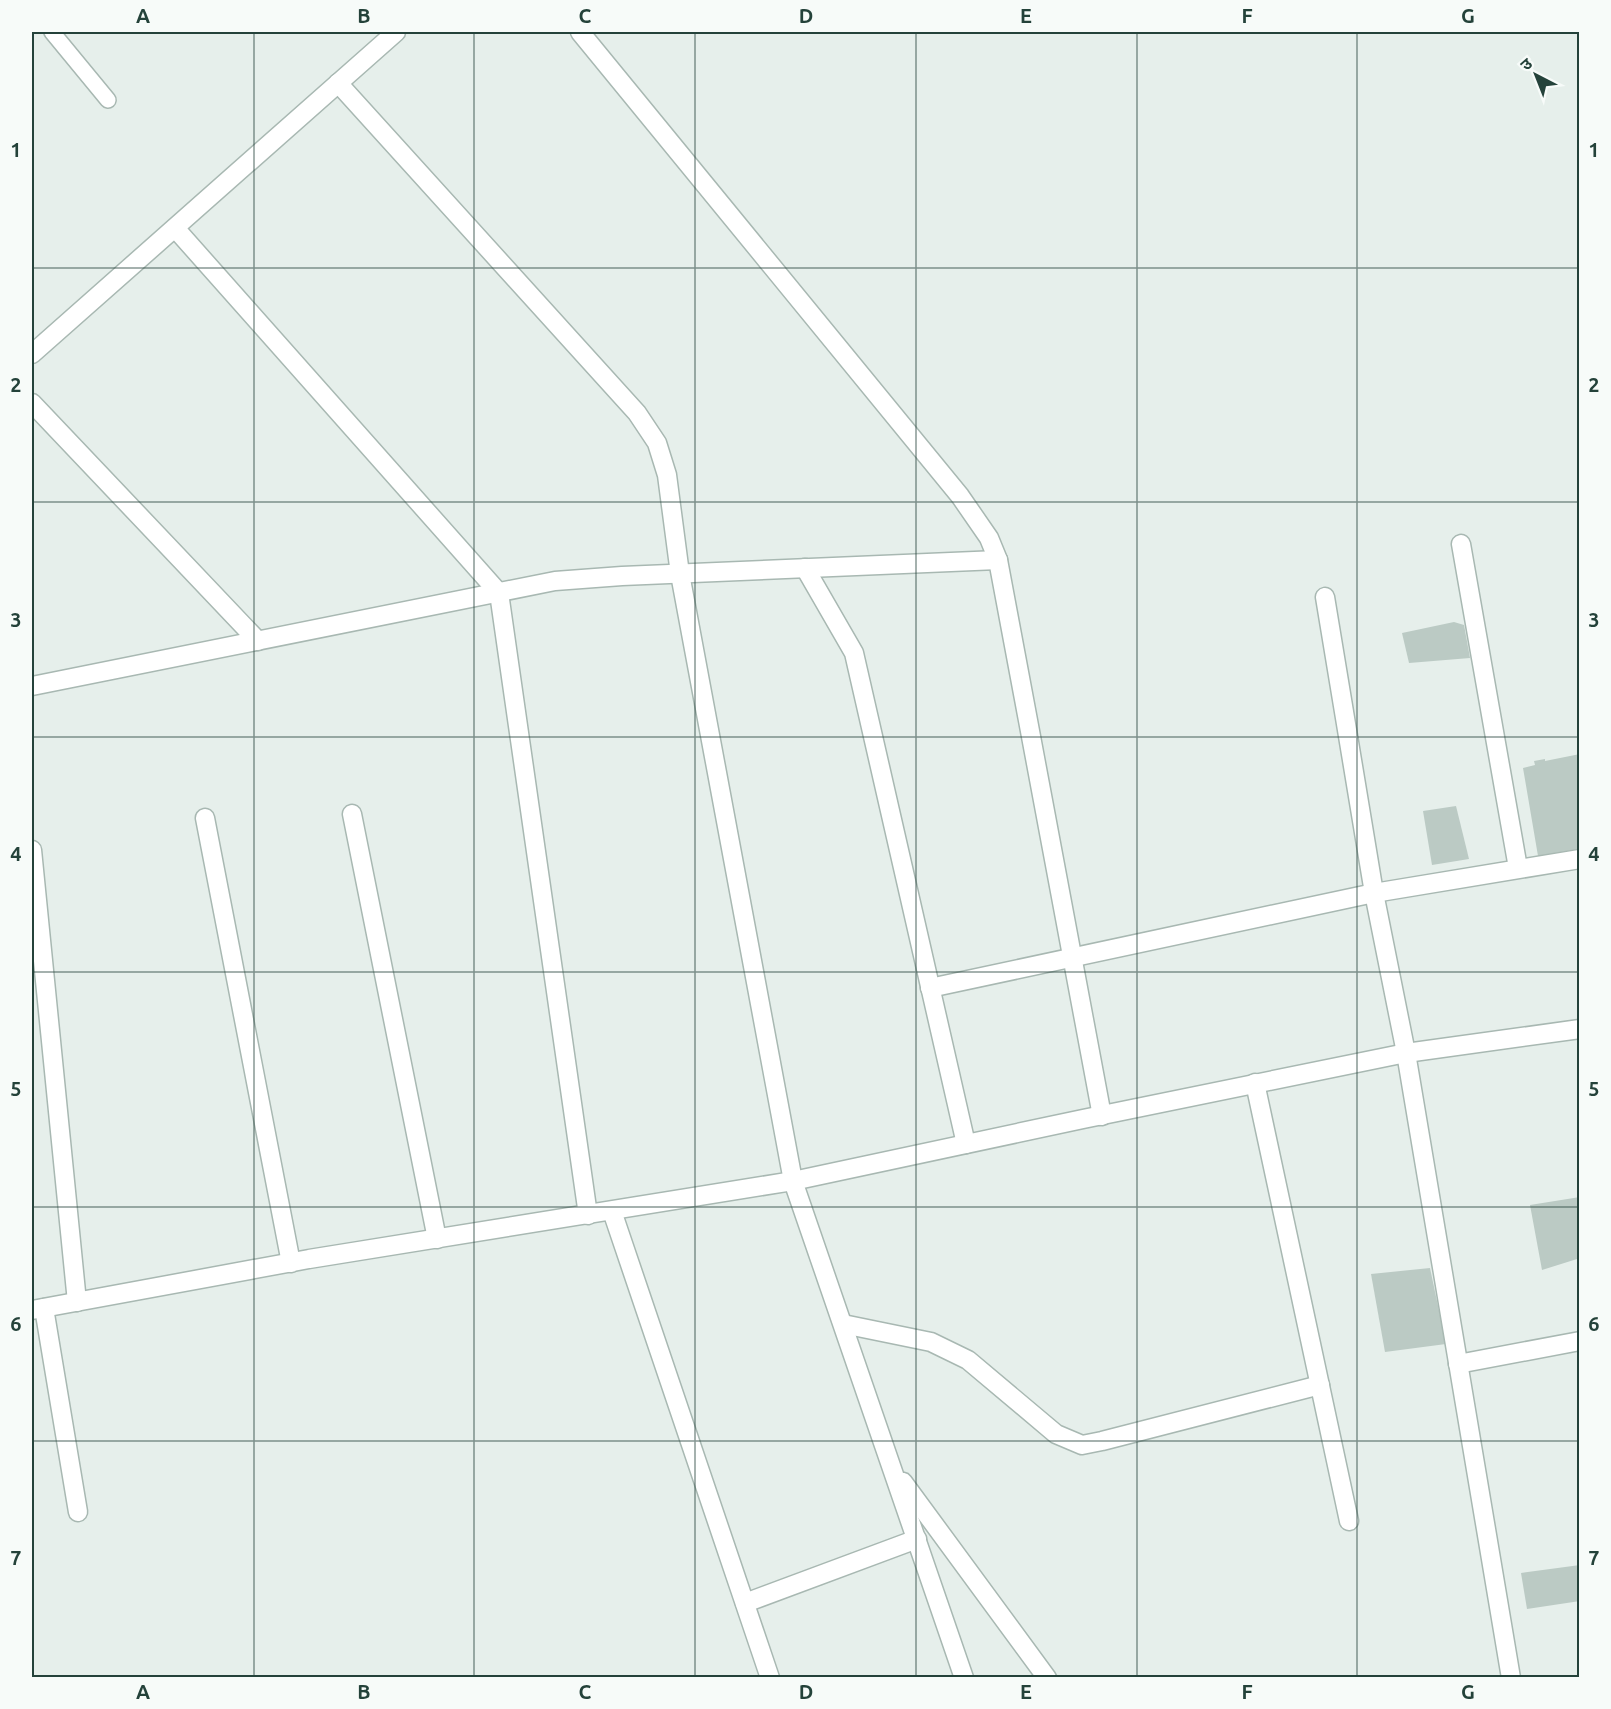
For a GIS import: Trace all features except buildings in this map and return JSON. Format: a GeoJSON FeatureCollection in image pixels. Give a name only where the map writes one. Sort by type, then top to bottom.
{"type":"FeatureCollection","features":[{"type":"Feature","properties":{"kind":"street"},"geometry":{"type":"LineString","coordinates":[[32,354],[396,32]]}},
{"type":"Feature","properties":{"kind":"street"},"geometry":{"type":"LineString","coordinates":[[580,32],[960,496],[989,538],[998,560],[1102,1116]]}},
{"type":"Feature","properties":{"kind":"street"},"geometry":{"type":"LineString","coordinates":[[338,83],[637,413],[657,443],[667,474],[680,574],[793,1181],[964,1677]]}},
{"type":"Feature","properties":{"kind":"street"},"geometry":{"type":"LineString","coordinates":[[174,228],[499,593],[588,1215]]}},
{"type":"Feature","properties":{"kind":"street"},"geometry":{"type":"LineString","coordinates":[[32,403],[258,641]]}},
{"type":"Feature","properties":{"kind":"street"},"geometry":{"type":"LineString","coordinates":[[1461,544],[1518,868]]}},
{"type":"Feature","properties":{"kind":"street"},"geometry":{"type":"LineString","coordinates":[[32,687],[555,581],[998,560]]}},
{"type":"Feature","properties":{"kind":"street"},"geometry":{"type":"LineString","coordinates":[[805,568],[854,653],[966,1144]]}},
{"type":"Feature","properties":{"kind":"street"},"geometry":{"type":"LineString","coordinates":[[1325,597],[1374,893],[1406,1053],[1511,1677]]}},
{"type":"Feature","properties":{"kind":"street"},"geometry":{"type":"LineString","coordinates":[[352,814],[437,1239]]}},
{"type":"Feature","properties":{"kind":"street"},"geometry":{"type":"LineString","coordinates":[[205,818],[291,1263]]}},
{"type":"Feature","properties":{"kind":"street"},"geometry":{"type":"LineString","coordinates":[[32,850],[77,1302]]}},
{"type":"Feature","properties":{"kind":"street"},"geometry":{"type":"LineString","coordinates":[[930,988],[1374,893],[1580,859]]}},
{"type":"Feature","properties":{"kind":"street"},"geometry":{"type":"LineString","coordinates":[[78,1512],[38,1309],[291,1263],[793,1181],[1406,1053],[1580,1029]]}},
{"type":"Feature","properties":{"kind":"street"},"geometry":{"type":"LineString","coordinates":[[1255,1083],[1348,1521]]}},
{"type":"Feature","properties":{"kind":"street"},"geometry":{"type":"LineString","coordinates":[[612,1211],[770,1677]]}},
{"type":"Feature","properties":{"kind":"street"},"geometry":{"type":"LineString","coordinates":[[843,1324],[932,1342],[968,1360],[1056,1434],[1082,1445],[1320,1385]]}},
{"type":"Feature","properties":{"kind":"street"},"geometry":{"type":"LineString","coordinates":[[1458,1364],[1580,1341]]}},
{"type":"Feature","properties":{"kind":"street"},"geometry":{"type":"LineString","coordinates":[[892,1469],[1047,1677]]}},
{"type":"Feature","properties":{"kind":"street"},"geometry":{"type":"LineString","coordinates":[[745,1604],[917,1539]]}},
{"type":"Feature","properties":{"kind":"lane"},"geometry":{"type":"LineString","coordinates":[[52,32],[108,100]]}}]}
